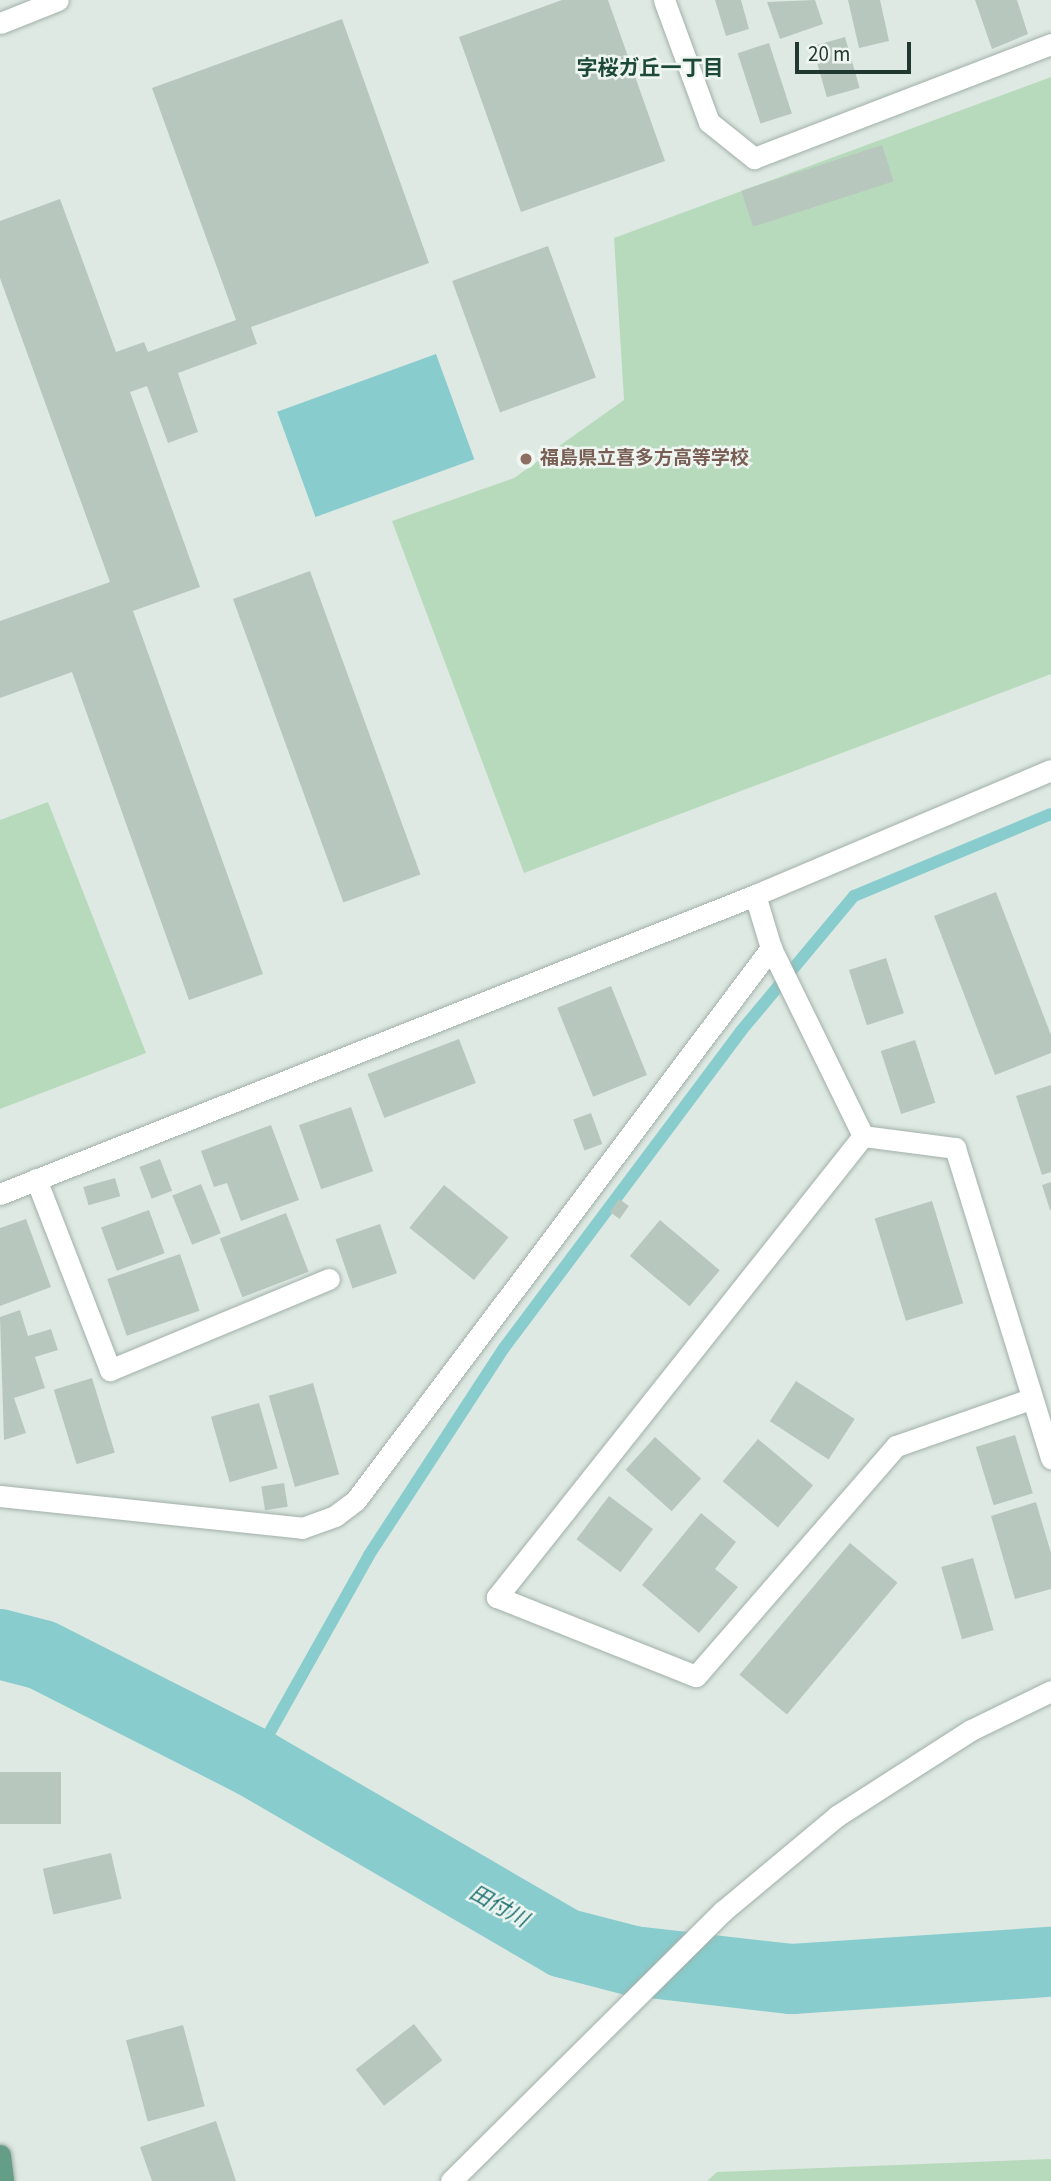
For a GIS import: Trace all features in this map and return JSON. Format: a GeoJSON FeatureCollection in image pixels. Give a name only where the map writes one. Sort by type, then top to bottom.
{"type":"FeatureCollection","features":[{"type":"Feature","properties":{"kind":"main road"},"geometry":{"type":"LineString","coordinates":[[0,2155],[3,2181]]}},
{"type":"Feature","properties":{"kind":"street"},"geometry":{"type":"LineString","coordinates":[[0,23],[58,0]]}},
{"type":"Feature","properties":{"kind":"street"},"geometry":{"type":"LineString","coordinates":[[664,0],[709,122],[754,158],[1051,44]]}},
{"type":"Feature","properties":{"kind":"street"},"geometry":{"type":"LineString","coordinates":[[0,1194],[755,895],[1051,770]]}},
{"type":"Feature","properties":{"kind":"street"},"geometry":{"type":"LineString","coordinates":[[755,895],[771,948],[863,1136]]}},
{"type":"Feature","properties":{"kind":"street"},"geometry":{"type":"LineString","coordinates":[[0,1496],[302,1528],[335,1516],[356,1500],[771,948]]}},
{"type":"Feature","properties":{"kind":"street"},"geometry":{"type":"LineString","coordinates":[[863,1136],[497,1597],[696,1676],[897,1446],[1030,1399]]}},
{"type":"Feature","properties":{"kind":"street"},"geometry":{"type":"LineString","coordinates":[[863,1136],[955,1148],[1030,1399],[1051,1458]]}},
{"type":"Feature","properties":{"kind":"street"},"geometry":{"type":"LineString","coordinates":[[36,1179],[110,1370],[329,1279]]}},
{"type":"Feature","properties":{"kind":"street"},"geometry":{"type":"LineString","coordinates":[[451,2181],[723,1911],[837,1816],[971,1730],[1051,1691]]}},
{"type":"Feature","properties":{"kind":"green space"},"geometry":{"type":"Polygon","coordinates":[[[1051,77],[1051,674],[524,873],[392,521],[514,478],[624,400],[614,238],[1051,77]]]}},
{"type":"Feature","properties":{"kind":"green space"},"geometry":{"type":"Polygon","coordinates":[[[48,802],[146,1053],[0,1109],[0,820],[48,802]]]}},
{"type":"Feature","properties":{"kind":"green space"},"geometry":{"type":"Polygon","coordinates":[[[1051,2159],[1051,2181],[707,2181],[717,2172],[1051,2159]]]}},
{"type":"Feature","properties":{"kind":"water"},"geometry":{"type":"Polygon","coordinates":[[[436,354],[474,459],[315,517],[277,412],[436,354]]]}},
{"type":"Feature","properties":{"kind":"building"},"geometry":{"type":"Polygon","coordinates":[[[562,0],[608,0],[665,161],[521,212],[459,37],[562,0]]]}},
{"type":"Feature","properties":{"kind":"building"},"geometry":{"type":"Polygon","coordinates":[[[715,0],[741,0],[749,29],[726,36],[715,0]]]}},
{"type":"Feature","properties":{"kind":"building"},"geometry":{"type":"Polygon","coordinates":[[[815,0],[823,24],[780,39],[767,2],[815,0]]]}},
{"type":"Feature","properties":{"kind":"building"},"geometry":{"type":"Polygon","coordinates":[[[848,0],[880,0],[889,41],[859,48],[848,0]]]}},
{"type":"Feature","properties":{"kind":"building"},"geometry":{"type":"Polygon","coordinates":[[[975,0],[1017,0],[1028,34],[992,49],[975,0]]]}},
{"type":"Feature","properties":{"kind":"building"},"geometry":{"type":"Polygon","coordinates":[[[342,19],[429,263],[251,327],[257,344],[178,373],[198,432],[168,443],[147,386],[130,392],[200,587],[133,611],[263,974],[189,1000],[72,672],[0,698],[0,621],[110,582],[0,278],[0,221],[60,199],[116,352],[144,342],[148,352],[236,320],[152,88],[342,19]]]}},
{"type":"Feature","properties":{"kind":"building"},"geometry":{"type":"Polygon","coordinates":[[[845,37],[860,88],[827,97],[812,46],[845,37]]]}},
{"type":"Feature","properties":{"kind":"building"},"geometry":{"type":"Polygon","coordinates":[[[769,43],[792,113],[760,124],[738,53],[769,43]]]}},
{"type":"Feature","properties":{"kind":"building"},"geometry":{"type":"Polygon","coordinates":[[[882,145],[894,181],[753,227],[741,191],[882,145]]]}},
{"type":"Feature","properties":{"kind":"building"},"geometry":{"type":"Polygon","coordinates":[[[548,246],[596,378],[500,412],[452,281],[548,246]]]}},
{"type":"Feature","properties":{"kind":"building"},"geometry":{"type":"Polygon","coordinates":[[[310,571],[420,875],[343,903],[233,599],[310,571]]]}},
{"type":"Feature","properties":{"kind":"building"},"geometry":{"type":"Polygon","coordinates":[[[996,892],[1051,1035],[1051,1053],[995,1075],[934,916],[996,892]]]}},
{"type":"Feature","properties":{"kind":"building"},"geometry":{"type":"Polygon","coordinates":[[[886,958],[904,1013],[867,1025],[849,970],[886,958]]]}},
{"type":"Feature","properties":{"kind":"building"},"geometry":{"type":"Polygon","coordinates":[[[611,986],[647,1075],[593,1097],[557,1008],[611,986]]]}},
{"type":"Feature","properties":{"kind":"building"},"geometry":{"type":"Polygon","coordinates":[[[459,1039],[476,1083],[384,1118],[368,1074],[459,1039]]]}},
{"type":"Feature","properties":{"kind":"building"},"geometry":{"type":"Polygon","coordinates":[[[915,1040],[935,1103],[901,1114],[881,1051],[915,1040]]]}},
{"type":"Feature","properties":{"kind":"building"},"geometry":{"type":"Polygon","coordinates":[[[1051,1085],[1051,1172],[1042,1175],[1016,1096],[1051,1085]]]}},
{"type":"Feature","properties":{"kind":"building"},"geometry":{"type":"Polygon","coordinates":[[[351,1107],[373,1171],[321,1189],[299,1125],[351,1107]]]}},
{"type":"Feature","properties":{"kind":"building"},"geometry":{"type":"Polygon","coordinates":[[[591,1113],[602,1144],[584,1151],[573,1119],[591,1113]]]}},
{"type":"Feature","properties":{"kind":"building"},"geometry":{"type":"Polygon","coordinates":[[[271,1125],[299,1200],[241,1221],[227,1183],[214,1187],[201,1151],[271,1125]]]}},
{"type":"Feature","properties":{"kind":"building"},"geometry":{"type":"Polygon","coordinates":[[[160,1159],[172,1191],[152,1199],[139,1167],[160,1159]]]}},
{"type":"Feature","properties":{"kind":"building"},"geometry":{"type":"Polygon","coordinates":[[[115,1178],[120,1196],[89,1205],[83,1187],[115,1178]]]}},
{"type":"Feature","properties":{"kind":"building"},"geometry":{"type":"Polygon","coordinates":[[[1051,1182],[1051,1210],[1050,1210],[1042,1185],[1051,1182]]]}},
{"type":"Feature","properties":{"kind":"building"},"geometry":{"type":"Polygon","coordinates":[[[201,1184],[221,1233],[192,1245],[172,1196],[201,1184]]]}},
{"type":"Feature","properties":{"kind":"building"},"geometry":{"type":"Polygon","coordinates":[[[444,1185],[509,1237],[474,1280],[409,1228],[444,1185]]]}},
{"type":"Feature","properties":{"kind":"building"},"geometry":{"type":"Polygon","coordinates":[[[619,1199],[629,1206],[620,1219],[610,1212],[619,1199]]]}},
{"type":"Feature","properties":{"kind":"building"},"geometry":{"type":"Polygon","coordinates":[[[932,1201],[963,1303],[906,1321],[875,1219],[932,1201]]]}},
{"type":"Feature","properties":{"kind":"building"},"geometry":{"type":"Polygon","coordinates":[[[149,1210],[165,1253],[117,1271],[101,1227],[149,1210]]]}},
{"type":"Feature","properties":{"kind":"building"},"geometry":{"type":"Polygon","coordinates":[[[286,1213],[309,1272],[242,1297],[220,1238],[286,1213]]]}},
{"type":"Feature","properties":{"kind":"building"},"geometry":{"type":"Polygon","coordinates":[[[26,1219],[51,1287],[0,1306],[0,1228],[26,1219]]]}},
{"type":"Feature","properties":{"kind":"building"},"geometry":{"type":"Polygon","coordinates":[[[660,1220],[720,1270],[690,1306],[630,1256],[660,1220]]]}},
{"type":"Feature","properties":{"kind":"building"},"geometry":{"type":"Polygon","coordinates":[[[380,1224],[397,1273],[352,1288],[336,1239],[380,1224]]]}},
{"type":"Feature","properties":{"kind":"building"},"geometry":{"type":"Polygon","coordinates":[[[180,1254],[200,1311],[127,1336],[107,1279],[180,1254]]]}},
{"type":"Feature","properties":{"kind":"building"},"geometry":{"type":"Polygon","coordinates":[[[20,1310],[28,1336],[51,1329],[58,1350],[35,1357],[45,1388],[14,1398],[26,1433],[4,1440],[0,1317],[20,1310]]]}},
{"type":"Feature","properties":{"kind":"building"},"geometry":{"type":"Polygon","coordinates":[[[92,1378],[115,1453],[77,1464],[54,1390],[92,1378]]]}},
{"type":"Feature","properties":{"kind":"building"},"geometry":{"type":"Polygon","coordinates":[[[796,1381],[855,1419],[829,1459],[770,1421],[796,1381]]]}},
{"type":"Feature","properties":{"kind":"building"},"geometry":{"type":"Polygon","coordinates":[[[313,1383],[339,1474],[295,1487],[269,1396],[313,1383]]]}},
{"type":"Feature","properties":{"kind":"building"},"geometry":{"type":"Polygon","coordinates":[[[259,1403],[278,1468],[230,1482],[211,1417],[259,1403]]]}},
{"type":"Feature","properties":{"kind":"building"},"geometry":{"type":"Polygon","coordinates":[[[1015,1435],[1033,1493],[994,1505],[976,1447],[1015,1435]]]}},
{"type":"Feature","properties":{"kind":"building"},"geometry":{"type":"Polygon","coordinates":[[[655,1437],[701,1478],[672,1511],[626,1470],[655,1437]]]}},
{"type":"Feature","properties":{"kind":"building"},"geometry":{"type":"Polygon","coordinates":[[[758,1439],[813,1485],[778,1527],[723,1481],[758,1439]]]}},
{"type":"Feature","properties":{"kind":"building"},"geometry":{"type":"Polygon","coordinates":[[[284,1483],[288,1507],[265,1510],[261,1487],[284,1483]]]}},
{"type":"Feature","properties":{"kind":"building"},"geometry":{"type":"Polygon","coordinates":[[[609,1496],[653,1529],[620,1572],[577,1539],[609,1496]]]}},
{"type":"Feature","properties":{"kind":"building"},"geometry":{"type":"Polygon","coordinates":[[[1036,1502],[1051,1553],[1051,1589],[1015,1599],[991,1516],[1036,1502]]]}},
{"type":"Feature","properties":{"kind":"building"},"geometry":{"type":"Polygon","coordinates":[[[701,1513],[736,1542],[715,1569],[738,1587],[699,1633],[642,1585],[701,1513]]]}},
{"type":"Feature","properties":{"kind":"building"},"geometry":{"type":"Polygon","coordinates":[[[850,1543],[897,1583],[787,1715],[739,1675],[850,1543]]]}},
{"type":"Feature","properties":{"kind":"building"},"geometry":{"type":"Polygon","coordinates":[[[973,1558],[994,1630],[962,1639],[941,1567],[973,1558]]]}},
{"type":"Feature","properties":{"kind":"building"},"geometry":{"type":"Polygon","coordinates":[[[0,1772],[61,1772],[61,1824],[0,1824],[0,1772]]]}},
{"type":"Feature","properties":{"kind":"building"},"geometry":{"type":"Polygon","coordinates":[[[111,1853],[122,1899],[53,1915],[43,1869],[111,1853]]]}},
{"type":"Feature","properties":{"kind":"building"},"geometry":{"type":"Polygon","coordinates":[[[414,2024],[442,2060],[384,2106],[356,2070],[414,2024]]]}},
{"type":"Feature","properties":{"kind":"building"},"geometry":{"type":"Polygon","coordinates":[[[183,2025],[205,2106],[148,2121],[126,2040],[183,2025]]]}},
{"type":"Feature","properties":{"kind":"building"},"geometry":{"type":"Polygon","coordinates":[[[216,2121],[236,2181],[152,2181],[140,2147],[216,2121]]]}},
{"type":"Feature","properties":{"kind":"waterway"},"geometry":{"type":"LineString","coordinates":[[253,1762],[369,1555],[504,1348],[741,1031],[854,896],[1051,814]]}},
{"type":"Feature","properties":{"kind":"waterway","name":"田付川"},"geometry":{"type":"LineString","coordinates":[[0,1644],[42,1655],[253,1762],[564,1943],[633,1961],[792,1979],[1051,1962]]}},
{"type":"Feature","properties":{"kind":"place","name":"福島県立喜多方高等学校"},"geometry":{"type":"Point","coordinates":[526,459]}},
{"type":"Feature","properties":{"kind":"district","name":"字桜ガ丘一丁目"},"geometry":{"type":"Point","coordinates":[650,68]}}]}
